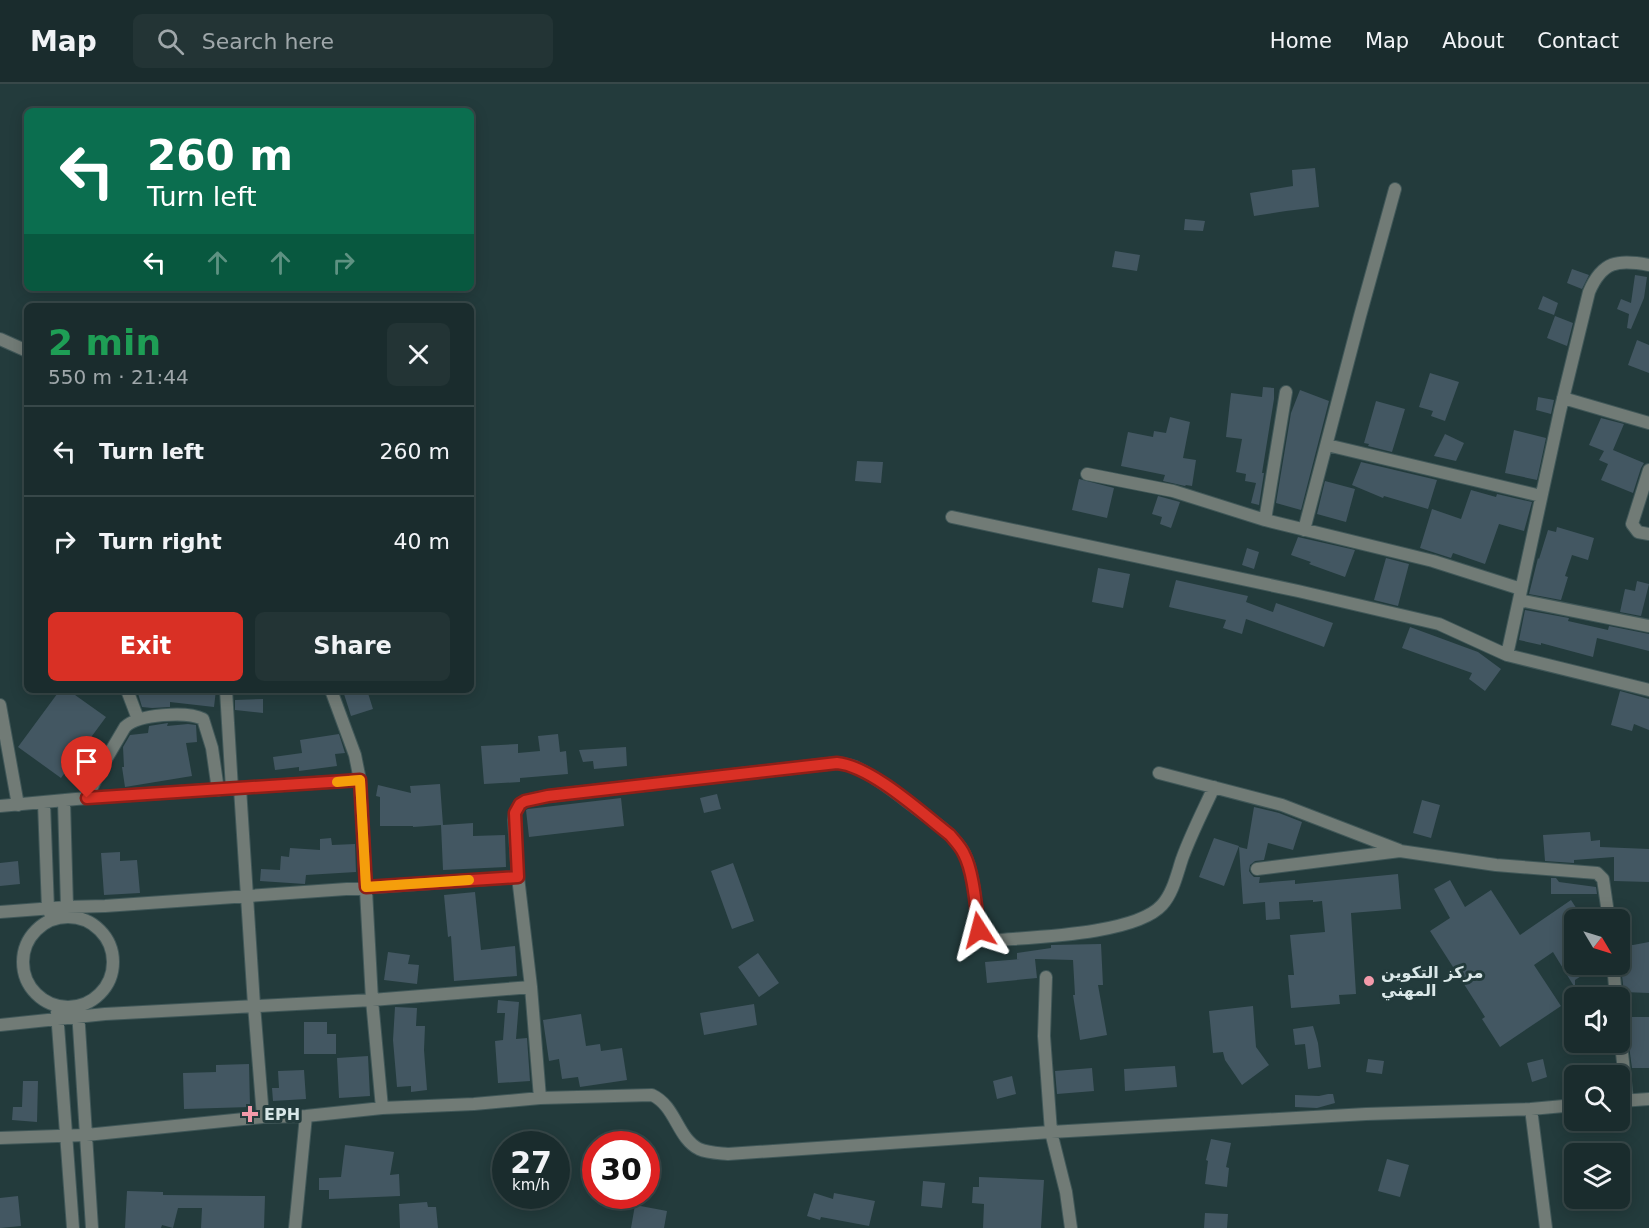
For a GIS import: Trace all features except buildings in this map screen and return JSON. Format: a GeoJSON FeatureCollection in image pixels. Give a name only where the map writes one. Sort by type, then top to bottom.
{"type":"FeatureCollection","features":[{"type":"Feature","properties":{"kind":"street"},"geometry":{"type":"LineString","coordinates":[[1304,530],[1395,189]]}},
{"type":"Feature","properties":{"kind":"street"},"geometry":{"type":"LineString","coordinates":[[1507,655],[1563,398],[1589,292],[1595,279],[1607,266],[1615,263],[1649,265]]}},
{"type":"Feature","properties":{"kind":"street"},"geometry":{"type":"LineString","coordinates":[[0,339],[24,350]]}},
{"type":"Feature","properties":{"kind":"street"},"geometry":{"type":"LineString","coordinates":[[1265,520],[1287,392]]}},
{"type":"Feature","properties":{"kind":"street"},"geometry":{"type":"LineString","coordinates":[[1563,398],[1649,423]]}},
{"type":"Feature","properties":{"kind":"street"},"geometry":{"type":"LineString","coordinates":[[1327,445],[1542,495]]}},
{"type":"Feature","properties":{"kind":"street"},"geometry":{"type":"LineString","coordinates":[[1649,470],[1632,524],[1638,531],[1649,534]]}},
{"type":"Feature","properties":{"kind":"street"},"geometry":{"type":"LineString","coordinates":[[1087,474],[1173,491],[1265,520],[1433,561],[1520,594],[1649,626]]}},
{"type":"Feature","properties":{"kind":"street"},"geometry":{"type":"LineString","coordinates":[[952,517],[1286,588],[1439,624],[1507,655],[1649,690]]}},
{"type":"Feature","properties":{"kind":"street"},"geometry":{"type":"LineString","coordinates":[[128,693],[138,719]]}},
{"type":"Feature","properties":{"kind":"street"},"geometry":{"type":"LineString","coordinates":[[225,693],[248,896],[263,1117]]}},
{"type":"Feature","properties":{"kind":"street"},"geometry":{"type":"LineString","coordinates":[[332,693],[355,755],[360,780],[372,1000],[382,1108]]}},
{"type":"Feature","properties":{"kind":"street"},"geometry":{"type":"LineString","coordinates":[[0,705],[18,805]]}},
{"type":"Feature","properties":{"kind":"street"},"geometry":{"type":"LineString","coordinates":[[87,798],[124,727],[138,719],[178,714],[203,719],[212,748],[219,790]]}},
{"type":"Feature","properties":{"kind":"street"},"geometry":{"type":"LineString","coordinates":[[540,1098],[514,820],[517,809],[525,801],[548,796],[837,763],[848,764],[882,783],[950,835],[959,845],[965,855],[971,875],[979,930],[984,936],[998,940],[1061,935],[1109,927],[1131,922],[1155,911],[1161,906],[1172,888],[1214,787]]}},
{"type":"Feature","properties":{"kind":"street"},"geometry":{"type":"LineString","coordinates":[[1159,773],[1282,805],[1400,851],[1496,865],[1597,873],[1603,879],[1607,909]]}},
{"type":"Feature","properties":{"kind":"street"},"geometry":{"type":"LineString","coordinates":[[0,806],[360,780]]}},
{"type":"Feature","properties":{"kind":"street"},"geometry":{"type":"LineString","coordinates":[[64,801],[68,912]]}},
{"type":"Feature","properties":{"kind":"street"},"geometry":{"type":"LineString","coordinates":[[44,803],[50,914],[27,943],[23,966],[31,988],[57,1013],[73,1228]]}},
{"type":"Feature","properties":{"kind":"street"},"geometry":{"type":"LineString","coordinates":[[1257,868],[1400,851]]}},
{"type":"Feature","properties":{"kind":"street"},"geometry":{"type":"LineString","coordinates":[[0,912],[50,914],[105,906],[518,877]]}},
{"type":"Feature","properties":{"kind":"street"},"geometry":{"type":"LineString","coordinates":[[68,912],[94,925],[104,934],[113,958],[108,983],[100,994],[78,1012]]}},
{"type":"Feature","properties":{"kind":"street"},"geometry":{"type":"LineString","coordinates":[[1046,977],[1044,1036],[1051,1132],[1066,1192],[1071,1228]]}},
{"type":"Feature","properties":{"kind":"street"},"geometry":{"type":"LineString","coordinates":[[0,1025],[57,1013],[105,1014],[372,1000],[531,987]]}},
{"type":"Feature","properties":{"kind":"street"},"geometry":{"type":"LineString","coordinates":[[78,1012],[92,1228]]}},
{"type":"Feature","properties":{"kind":"street"},"geometry":{"type":"LineString","coordinates":[[0,1138],[86,1135],[263,1117],[306,1116],[382,1108],[474,1104],[540,1098],[652,1095],[664,1102],[694,1146],[701,1150],[728,1154],[1051,1132],[1366,1114],[1564,1106]]}},
{"type":"Feature","properties":{"kind":"street"},"geometry":{"type":"LineString","coordinates":[[1630,1101],[1649,1099]]}},
{"type":"Feature","properties":{"kind":"street"},"geometry":{"type":"LineString","coordinates":[[1531,1109],[1546,1228]]}},
{"type":"Feature","properties":{"kind":"street"},"geometry":{"type":"LineString","coordinates":[[295,1228],[306,1116]]}},
{"type":"Feature","properties":{"kind":"slow traffic"},"geometry":{"type":"LineString","coordinates":[[337,782],[360,780],[366,887],[469,880]]}},
{"type":"Feature","properties":{"kind":"place","name":"مركز التكوين المهني"},"geometry":{"type":"Point","coordinates":[1369,981]}},
{"type":"Feature","properties":{"kind":"place","name":"EPH"},"geometry":{"type":"Point","coordinates":[250,1114]}},
{"type":"Feature","properties":{"kind":"route"},"geometry":{"type":"LineString","coordinates":[[87,798],[360,780],[366,887],[518,877],[514,820],[517,809],[525,801],[548,796],[753,772],[837,763],[848,764],[882,783],[950,835],[959,845],[965,855],[971,875],[979,930]]}}]}
